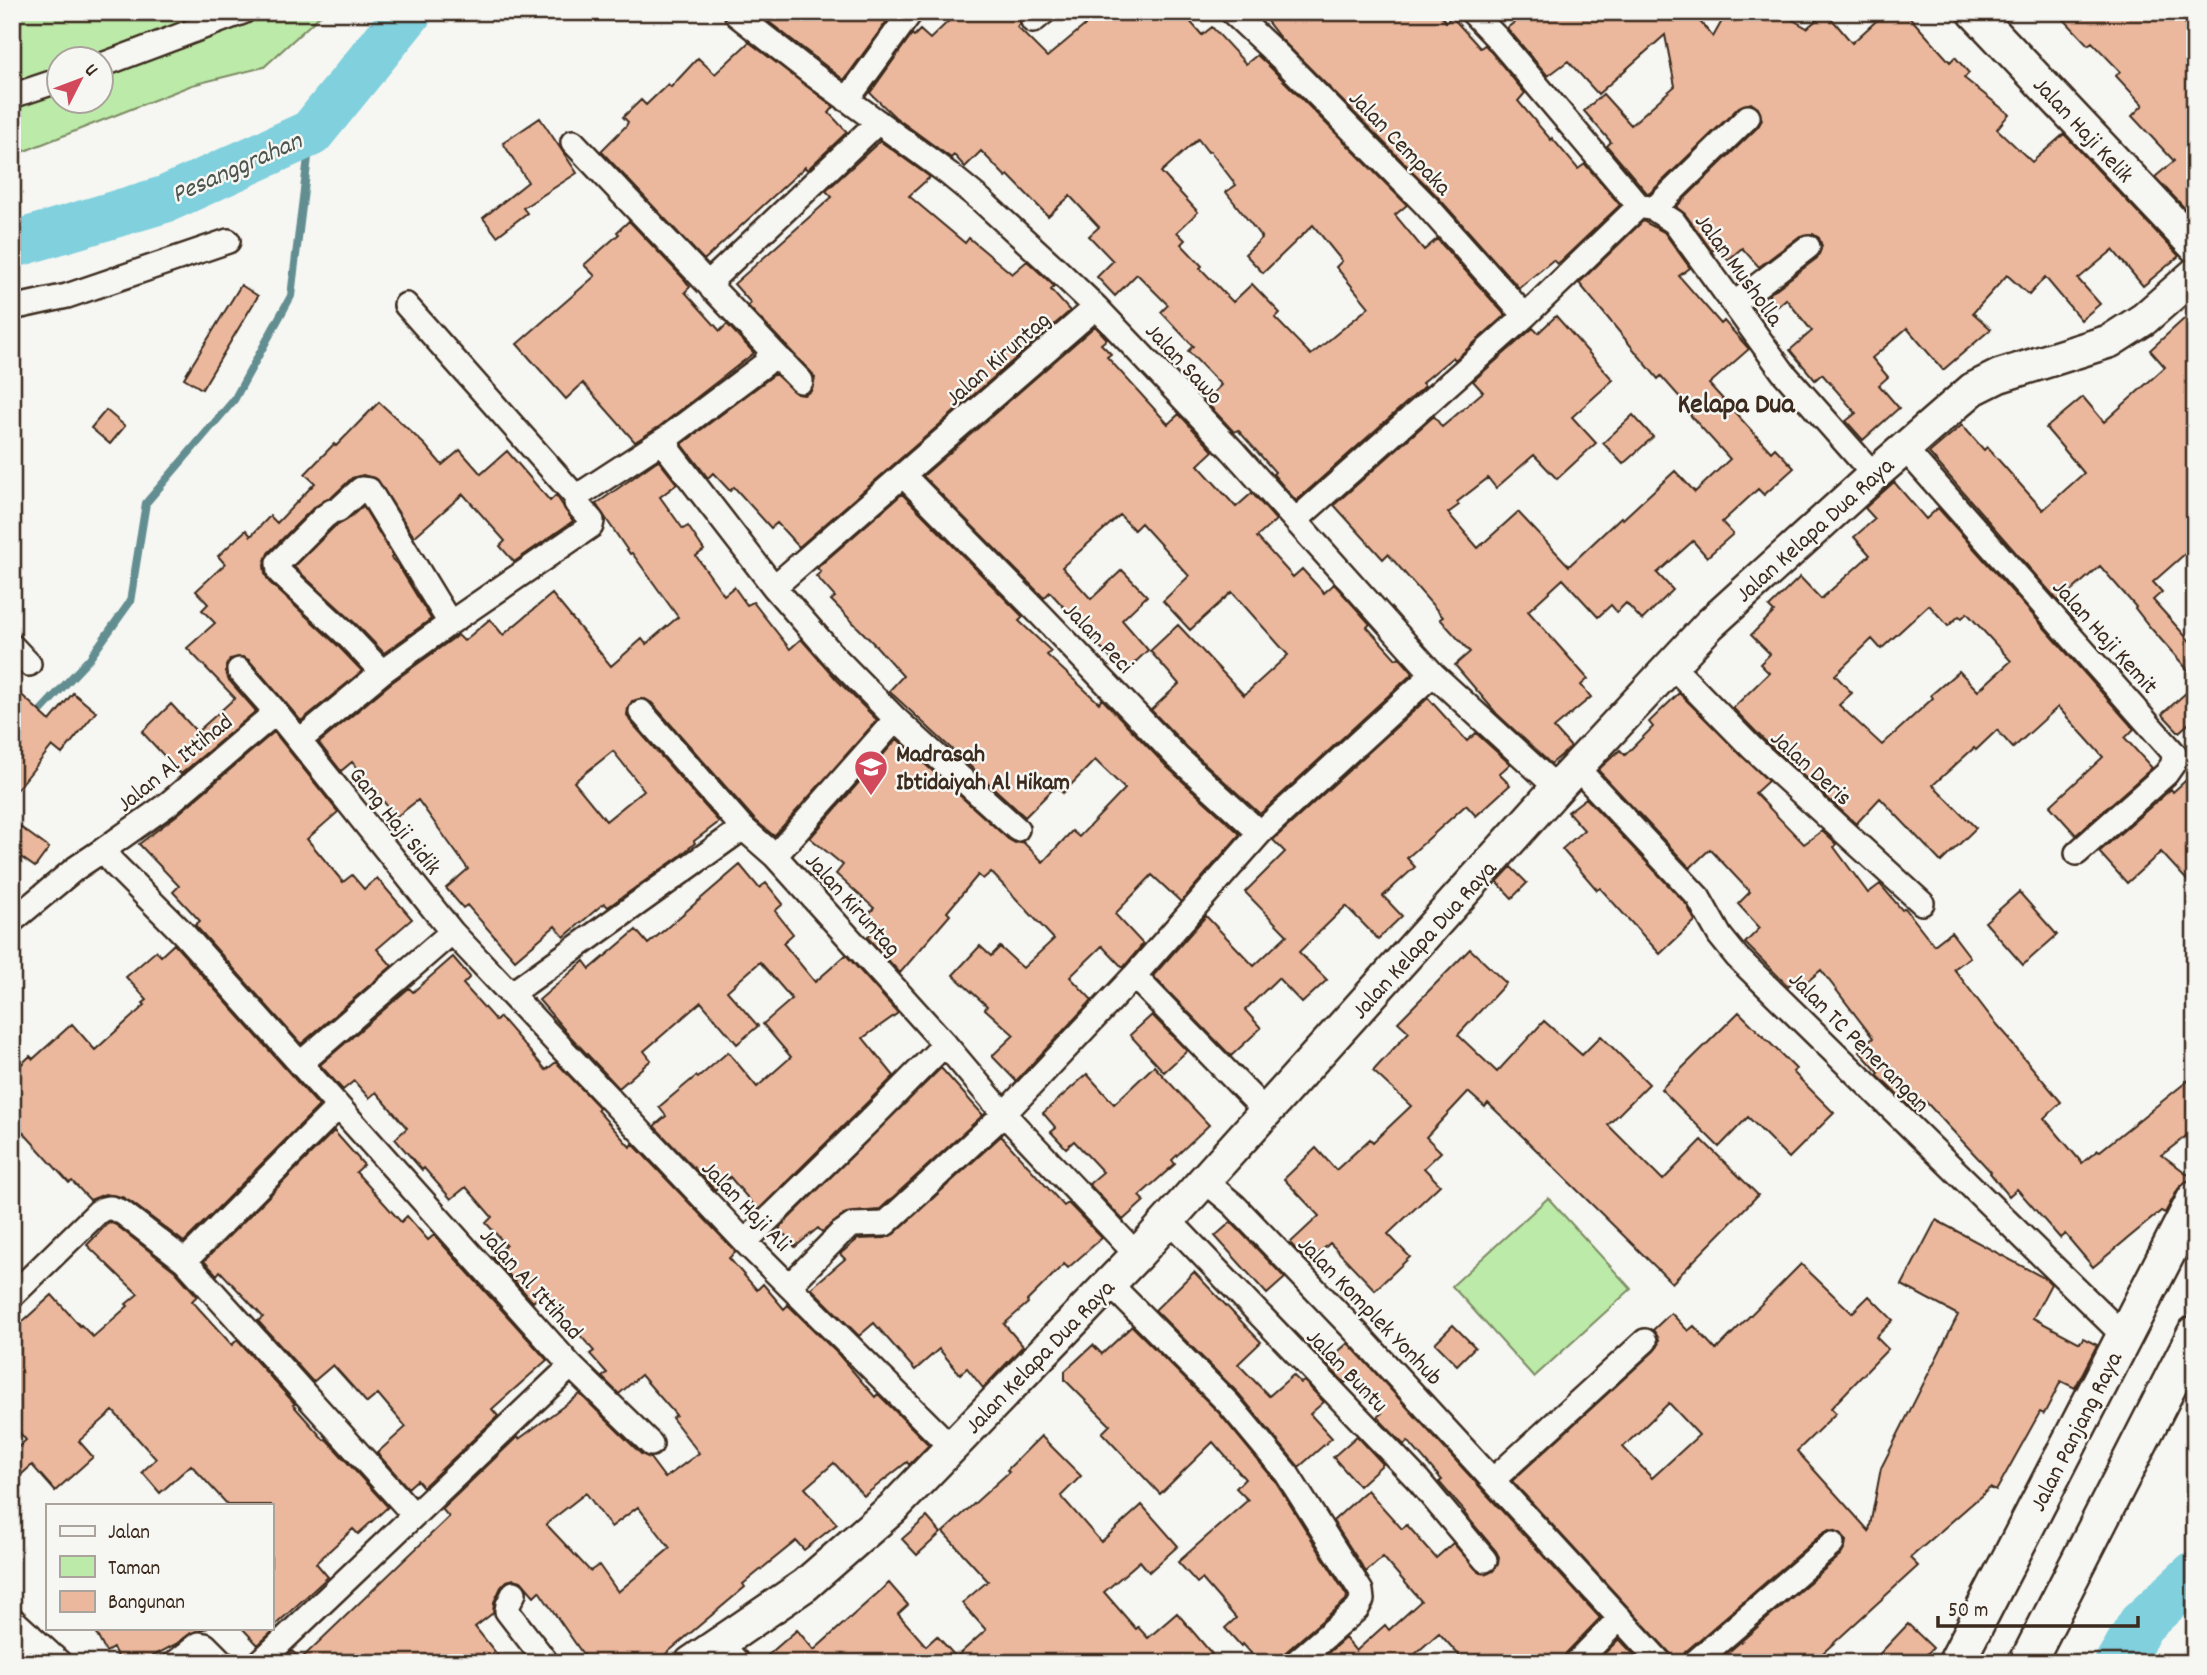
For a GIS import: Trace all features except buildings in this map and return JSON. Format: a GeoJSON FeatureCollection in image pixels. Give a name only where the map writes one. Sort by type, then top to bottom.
{"type":"FeatureCollection","features":[{"type":"Feature","properties":{"kind":"main road","name":"Jalan Panjang Raya"},"geometry":{"type":"LineString","coordinates":[[1956,1663],[2195,1199]]}},
{"type":"Feature","properties":{"kind":"main road"},"geometry":{"type":"LineString","coordinates":[[2026,1663],[2190,1357]]}},
{"type":"Feature","properties":{"kind":"street"},"geometry":{"type":"LineString","coordinates":[[116,60],[243,12]]}},
{"type":"Feature","properties":{"kind":"street"},"geometry":{"type":"LineString","coordinates":[[847,100],[911,12]]}},
{"type":"Feature","properties":{"kind":"street","name":"Jalan Cempaka"},"geometry":{"type":"LineString","coordinates":[[1232,12],[1426,205],[1525,316]]}},
{"type":"Feature","properties":{"kind":"street","name":"Jalan Musholla"},"geometry":{"type":"LineString","coordinates":[[1472,12],[1646,207],[1674,222],[1783,372],[1874,475]]}},
{"type":"Feature","properties":{"kind":"street","name":"Jalan Haji Kelik"},"geometry":{"type":"LineString","coordinates":[[1974,12],[2195,246]]}},
{"type":"Feature","properties":{"kind":"street","name":"Jalan Sawo"},"geometry":{"type":"LineString","coordinates":[[737,15],[982,201],[1097,307],[1296,520],[1433,674],[1567,778]]}},
{"type":"Feature","properties":{"kind":"street"},"geometry":{"type":"LineString","coordinates":[[12,96],[46,85]]}},
{"type":"Feature","properties":{"kind":"street"},"geometry":{"type":"LineString","coordinates":[[1296,520],[1748,117]]}},
{"type":"Feature","properties":{"kind":"street"},"geometry":{"type":"LineString","coordinates":[[712,289],[716,276],[878,122]]}},
{"type":"Feature","properties":{"kind":"street"},"geometry":{"type":"LineString","coordinates":[[573,142],[801,381]]}},
{"type":"Feature","properties":{"kind":"street"},"geometry":{"type":"LineString","coordinates":[[12,308],[67,296],[228,241]]}},
{"type":"Feature","properties":{"kind":"street"},"geometry":{"type":"LineString","coordinates":[[1735,303],[1808,247]]}},
{"type":"Feature","properties":{"kind":"street","name":"Jalan Kelapa Dua Raya"},"geometry":{"type":"LineString","coordinates":[[691,1663],[729,1653],[893,1508],[1137,1255],[1670,664],[1709,625],[1973,389],[1985,382],[2110,341],[2144,319],[2195,274]]}},
{"type":"Feature","properties":{"kind":"street"},"geometry":{"type":"LineString","coordinates":[[299,741],[382,672],[591,526],[592,521],[576,503],[576,497],[406,305]]}},
{"type":"Feature","properties":{"kind":"street","name":"Jalan Kiruntag"},"geometry":{"type":"LineString","coordinates":[[774,587],[1097,307]]}},
{"type":"Feature","properties":{"kind":"street"},"geometry":{"type":"LineString","coordinates":[[576,497],[668,437],[765,363],[771,351]]}},
{"type":"Feature","properties":{"kind":"street"},"geometry":{"type":"LineString","coordinates":[[668,437],[669,451],[774,587],[834,656],[896,719],[1017,829]]}},
{"type":"Feature","properties":{"kind":"street","name":"Jalan Haji Kemit"},"geometry":{"type":"LineString","coordinates":[[1904,448],[2174,753],[2173,764],[2166,774],[2077,853]]}},
{"type":"Feature","properties":{"kind":"street","name":"Jalan Peci"},"geometry":{"type":"LineString","coordinates":[[903,475],[1177,757],[1260,833]]}},
{"type":"Feature","properties":{"kind":"street"},"geometry":{"type":"LineString","coordinates":[[382,672],[347,635],[279,572],[278,563],[324,517],[338,510],[361,489],[369,490],[450,623]]}},
{"type":"Feature","properties":{"kind":"street"},"geometry":{"type":"LineString","coordinates":[[12,646],[29,664]]}},
{"type":"Feature","properties":{"kind":"street","name":"Jalan Deris"},"geometry":{"type":"LineString","coordinates":[[1670,664],[1752,748],[1923,903]]}},
{"type":"Feature","properties":{"kind":"street","name":"Gang Haji Sidik"},"geometry":{"type":"LineString","coordinates":[[239,670],[276,712],[452,932]]}},
{"type":"Feature","properties":{"kind":"street"},"geometry":{"type":"LineString","coordinates":[[789,1286],[840,1234],[853,1225],[885,1224],[1004,1114],[1134,976],[1260,833],[1433,674]]}},
{"type":"Feature","properties":{"kind":"street","name":"Jalan Al Ittihad"},"geometry":{"type":"LineString","coordinates":[[259,1663],[571,1366],[183,933],[110,859],[143,824],[276,712]]}},
{"type":"Feature","properties":{"kind":"street"},"geometry":{"type":"LineString","coordinates":[[641,712],[743,828],[775,856]]}},
{"type":"Feature","properties":{"kind":"street","name":"Jalan Kiruntag"},"geometry":{"type":"LineString","coordinates":[[896,719],[775,856],[945,1044],[1004,1114],[1137,1255]]}},
{"type":"Feature","properties":{"kind":"street","name":"Jalan TC Penerangan"},"geometry":{"type":"LineString","coordinates":[[1567,778],[1698,897],[1720,936],[1737,957],[2124,1336]]}},
{"type":"Feature","properties":{"kind":"street"},"geometry":{"type":"LineString","coordinates":[[511,994],[743,828]]}},
{"type":"Feature","properties":{"kind":"street"},"geometry":{"type":"LineString","coordinates":[[12,920],[76,868],[110,859]]}},
{"type":"Feature","properties":{"kind":"street"},"geometry":{"type":"LineString","coordinates":[[300,1064],[452,932]]}},
{"type":"Feature","properties":{"kind":"street","name":"Jalan Haji Ali"},"geometry":{"type":"LineString","coordinates":[[452,932],[745,1242],[951,1447]]}},
{"type":"Feature","properties":{"kind":"street"},"geometry":{"type":"LineString","coordinates":[[1134,976],[1267,1113]]}},
{"type":"Feature","properties":{"kind":"street"},"geometry":{"type":"LineString","coordinates":[[745,1242],[945,1044]]}},
{"type":"Feature","properties":{"kind":"street"},"geometry":{"type":"LineString","coordinates":[[184,1261],[338,1107]]}},
{"type":"Feature","properties":{"kind":"street","name":"Jalan Komplek Yonhub"},"geometry":{"type":"LineString","coordinates":[[1205,1181],[1234,1205],[1357,1332],[1661,1663]]}},
{"type":"Feature","properties":{"kind":"street"},"geometry":{"type":"LineString","coordinates":[[12,1296],[103,1208],[112,1207],[124,1213],[184,1261],[414,1514]]}},
{"type":"Feature","properties":{"kind":"street","name":"Jalan Buntu"},"geometry":{"type":"LineString","coordinates":[[1169,1220],[1419,1481],[1485,1560]]}},
{"type":"Feature","properties":{"kind":"street"},"geometry":{"type":"LineString","coordinates":[[1110,1284],[1229,1404],[1287,1474],[1361,1591],[1362,1600],[1357,1609],[1295,1663]]}},
{"type":"Feature","properties":{"kind":"street"},"geometry":{"type":"LineString","coordinates":[[1494,1479],[1645,1340]]}},
{"type":"Feature","properties":{"kind":"street"},"geometry":{"type":"LineString","coordinates":[[571,1366],[651,1444]]}},
{"type":"Feature","properties":{"kind":"street"},"geometry":{"type":"LineString","coordinates":[[1694,1663],[1832,1544]]}},
{"type":"Feature","properties":{"kind":"street"},"geometry":{"type":"LineString","coordinates":[[514,1593],[507,1611],[547,1663]]}},
{"type":"Feature","properties":{"kind":"street"},"geometry":{"type":"LineString","coordinates":[[1576,1663],[1620,1618]]}},
{"type":"Feature","properties":{"kind":"street"},"geometry":{"type":"LineString","coordinates":[[12,1619],[60,1663]]}},
{"type":"Feature","properties":{"kind":"street"},"geometry":{"type":"LineString","coordinates":[[12,1652],[30,1635]]}},
{"type":"Feature","properties":{"kind":"street"},"geometry":{"type":"LineString","coordinates":[[175,1663],[199,1644],[205,1645],[223,1663]]}},
{"type":"Feature","properties":{"kind":"green space"},"geometry":{"type":"Polygon","coordinates":[[[12,12],[324,12],[264,67],[192,85],[116,115],[116,46],[46,46],[46,116],[113,116],[12,156],[12,12]]]}},
{"type":"Feature","properties":{"kind":"green space"},"geometry":{"type":"Polygon","coordinates":[[[1548,1198],[1631,1289],[1534,1377],[1452,1286],[1548,1198]]]}},
{"type":"Feature","properties":{"kind":"waterway","name":"Pesanggrahan"},"geometry":{"type":"LineString","coordinates":[[12,245],[166,199],[311,133],[409,12]]}},
{"type":"Feature","properties":{"kind":"waterway"},"geometry":{"type":"LineString","coordinates":[[34,718],[90,658],[130,602],[146,503],[234,400],[291,296],[311,133]]}},
{"type":"Feature","properties":{"kind":"waterway"},"geometry":{"type":"LineString","coordinates":[[2118,1663],[2141,1624],[2195,1574]]}},
{"type":"Feature","properties":{"kind":"place","name":"Madrasah Ibtidaiyah Al Hikam"},"geometry":{"type":"Point","coordinates":[871,797]}},
{"type":"Feature","properties":{"kind":"district","name":"Kelapa Dua"},"geometry":{"type":"Point","coordinates":[1736,402]}}]}
